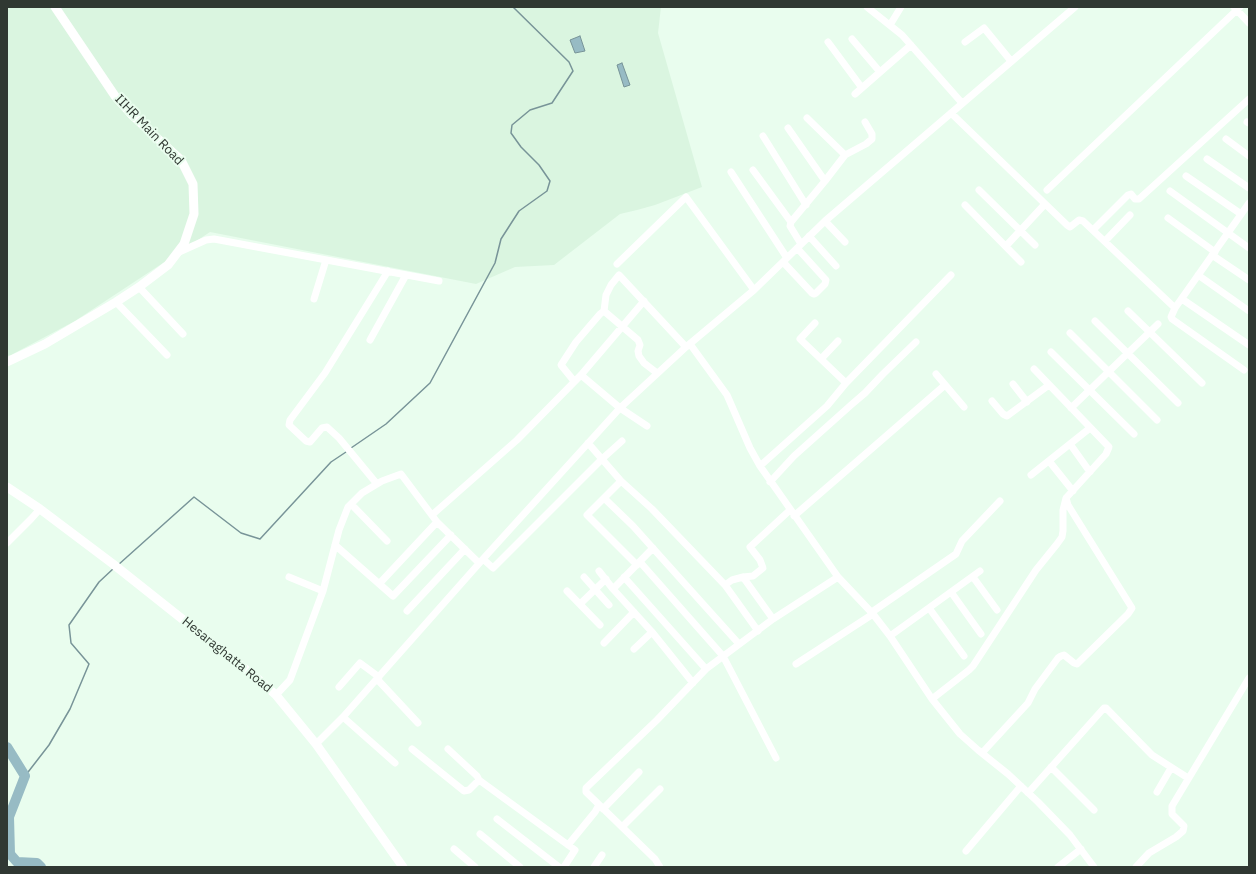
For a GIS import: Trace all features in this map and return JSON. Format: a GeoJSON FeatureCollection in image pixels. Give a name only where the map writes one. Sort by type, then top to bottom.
{"type":"FeatureCollection","features":[{"type":"Feature","properties":{"kind":"main road","name":"IIHR Main Road"},"geometry":{"type":"LineString","coordinates":[[7,362],[45,344],[116,302],[168,265],[184,244],[194,214],[192,184],[181,160],[132,115],[115,96],[55,7]]}},
{"type":"Feature","properties":{"kind":"main road","name":"Hesaraghatta Road"},"geometry":{"type":"LineString","coordinates":[[7,487],[40,509],[116,567],[260,680],[276,695],[316,744],[403,867]]}},
{"type":"Feature","properties":{"kind":"street"},"geometry":{"type":"LineString","coordinates":[[866,7],[902,35],[962,103]]}},
{"type":"Feature","properties":{"kind":"street"},"geometry":{"type":"LineString","coordinates":[[890,25],[901,7]]}},
{"type":"Feature","properties":{"kind":"street"},"geometry":{"type":"LineString","coordinates":[[316,744],[343,717],[481,561],[620,408],[657,373],[754,290],[825,221],[1011,61],[1070,8]]}},
{"type":"Feature","properties":{"kind":"street"},"geometry":{"type":"LineString","coordinates":[[1047,190],[1236,8],[1249,23]]}},
{"type":"Feature","properties":{"kind":"street"},"geometry":{"type":"LineString","coordinates":[[965,42],[984,28],[1011,61]]}},
{"type":"Feature","properties":{"kind":"street"},"geometry":{"type":"LineString","coordinates":[[852,39],[880,72]]}},
{"type":"Feature","properties":{"kind":"street"},"geometry":{"type":"LineString","coordinates":[[828,42],[862,88]]}},
{"type":"Feature","properties":{"kind":"street"},"geometry":{"type":"LineString","coordinates":[[855,94],[911,46]]}},
{"type":"Feature","properties":{"kind":"street"},"geometry":{"type":"LineString","coordinates":[[1093,230],[1128,195],[1131,194],[1135,199],[1139,199],[1249,99]]}},
{"type":"Feature","properties":{"kind":"street"},"geometry":{"type":"LineString","coordinates":[[951,112],[1069,227],[1081,220],[1175,308]]}},
{"type":"Feature","properties":{"kind":"street"},"geometry":{"type":"LineString","coordinates":[[807,118],[845,155]]}},
{"type":"Feature","properties":{"kind":"street"},"geometry":{"type":"LineString","coordinates":[[791,222],[845,155],[866,144],[872,139],[872,134],[865,122]]}},
{"type":"Feature","properties":{"kind":"street"},"geometry":{"type":"LineString","coordinates":[[788,128],[825,181]]}},
{"type":"Feature","properties":{"kind":"street"},"geometry":{"type":"LineString","coordinates":[[763,136],[806,205]]}},
{"type":"Feature","properties":{"kind":"street"},"geometry":{"type":"LineString","coordinates":[[1226,139],[1249,156]]}},
{"type":"Feature","properties":{"kind":"street"},"geometry":{"type":"LineString","coordinates":[[1207,159],[1249,188]]}},
{"type":"Feature","properties":{"kind":"street"},"geometry":{"type":"LineString","coordinates":[[731,172],[785,260],[812,293],[816,294],[825,284],[826,280],[799,246],[790,226],[791,222],[753,170]]}},
{"type":"Feature","properties":{"kind":"street"},"geometry":{"type":"LineString","coordinates":[[1186,176],[1241,214]]}},
{"type":"Feature","properties":{"kind":"street"},"geometry":{"type":"LineString","coordinates":[[979,190],[1035,245]]}},
{"type":"Feature","properties":{"kind":"street"},"geometry":{"type":"LineString","coordinates":[[1170,191],[1249,248]]}},
{"type":"Feature","properties":{"kind":"street"},"geometry":{"type":"LineString","coordinates":[[617,264],[686,197],[754,290]]}},
{"type":"Feature","properties":{"kind":"street"},"geometry":{"type":"LineString","coordinates":[[1006,246],[1045,204]]}},
{"type":"Feature","properties":{"kind":"street"},"geometry":{"type":"LineString","coordinates":[[1244,370],[1172,319],[1171,315],[1249,204]]}},
{"type":"Feature","properties":{"kind":"street"},"geometry":{"type":"LineString","coordinates":[[965,205],[1021,262]]}},
{"type":"Feature","properties":{"kind":"street"},"geometry":{"type":"LineString","coordinates":[[1105,241],[1130,215]]}},
{"type":"Feature","properties":{"kind":"street"},"geometry":{"type":"LineString","coordinates":[[1168,218],[1213,254],[1249,280]]}},
{"type":"Feature","properties":{"kind":"street"},"geometry":{"type":"LineString","coordinates":[[825,221],[845,242]]}},
{"type":"Feature","properties":{"kind":"street"},"geometry":{"type":"LineString","coordinates":[[809,236],[836,266]]}},
{"type":"Feature","properties":{"kind":"street"},"geometry":{"type":"LineString","coordinates":[[177,253],[206,240],[214,239],[439,281]]}},
{"type":"Feature","properties":{"kind":"street"},"geometry":{"type":"LineString","coordinates":[[314,299],[326,260]]}},
{"type":"Feature","properties":{"kind":"street"},"geometry":{"type":"LineString","coordinates":[[376,484],[339,438],[327,427],[322,428],[310,442],[306,441],[289,425],[290,420],[324,373],[388,272]]}},
{"type":"Feature","properties":{"kind":"street"},"geometry":{"type":"LineString","coordinates":[[370,340],[406,275]]}},
{"type":"Feature","properties":{"kind":"street"},"geometry":{"type":"LineString","coordinates":[[574,381],[561,365],[576,342],[604,311],[606,295],[611,285],[619,275],[623,281],[688,346],[727,395],[750,448],[770,482],[838,578],[872,613],[890,636],[932,699],[960,734],[1021,786],[1070,836],[1094,867]]}},
{"type":"Feature","properties":{"kind":"street"},"geometry":{"type":"LineString","coordinates":[[760,466],[828,406],[846,383],[951,275]]}},
{"type":"Feature","properties":{"kind":"street"},"geometry":{"type":"LineString","coordinates":[[1198,275],[1249,311]]}},
{"type":"Feature","properties":{"kind":"street"},"geometry":{"type":"LineString","coordinates":[[139,287],[183,334]]}},
{"type":"Feature","properties":{"kind":"street"},"geometry":{"type":"LineString","coordinates":[[1182,299],[1249,345]]}},
{"type":"Feature","properties":{"kind":"street"},"geometry":{"type":"LineString","coordinates":[[432,515],[516,440],[580,375],[644,301]]}},
{"type":"Feature","properties":{"kind":"street"},"geometry":{"type":"LineString","coordinates":[[116,302],[167,355]]}},
{"type":"Feature","properties":{"kind":"street"},"geometry":{"type":"LineString","coordinates":[[604,311],[638,340],[640,345],[638,351],[639,356],[644,363],[657,373]]}},
{"type":"Feature","properties":{"kind":"street"},"geometry":{"type":"LineString","coordinates":[[1128,311],[1202,383]]}},
{"type":"Feature","properties":{"kind":"street"},"geometry":{"type":"LineString","coordinates":[[1095,321],[1178,403]]}},
{"type":"Feature","properties":{"kind":"street"},"geometry":{"type":"LineString","coordinates":[[815,323],[800,339],[846,383]]}},
{"type":"Feature","properties":{"kind":"street"},"geometry":{"type":"LineString","coordinates":[[1071,408],[1158,324]]}},
{"type":"Feature","properties":{"kind":"street"},"geometry":{"type":"LineString","coordinates":[[1070,333],[1157,420]]}},
{"type":"Feature","properties":{"kind":"street"},"geometry":{"type":"LineString","coordinates":[[821,359],[838,341]]}},
{"type":"Feature","properties":{"kind":"street"},"geometry":{"type":"LineString","coordinates":[[770,482],[794,456],[865,393],[916,342]]}},
{"type":"Feature","properties":{"kind":"street"},"geometry":{"type":"LineString","coordinates":[[1051,352],[1134,434]]}},
{"type":"Feature","properties":{"kind":"street"},"geometry":{"type":"LineString","coordinates":[[932,699],[973,666],[1036,570],[1062,536],[1062,510],[1066,498],[1106,454],[1109,447],[1034,369]]}},
{"type":"Feature","properties":{"kind":"street"},"geometry":{"type":"LineString","coordinates":[[936,374],[964,407]]}},
{"type":"Feature","properties":{"kind":"street"},"geometry":{"type":"LineString","coordinates":[[580,375],[620,408],[647,426]]}},
{"type":"Feature","properties":{"kind":"street"},"geometry":{"type":"LineString","coordinates":[[1013,384],[1027,402]]}},
{"type":"Feature","properties":{"kind":"street"},"geometry":{"type":"LineString","coordinates":[[725,585],[732,580],[753,576],[763,568],[760,560],[750,547],[945,385]]}},
{"type":"Feature","properties":{"kind":"street"},"geometry":{"type":"LineString","coordinates":[[992,401],[1003,414],[1007,416],[1049,385]]}},
{"type":"Feature","properties":{"kind":"street"},"geometry":{"type":"LineString","coordinates":[[1031,475],[1090,428]]}},
{"type":"Feature","properties":{"kind":"street"},"geometry":{"type":"LineString","coordinates":[[276,695],[290,680],[323,591],[343,518],[348,507],[362,493],[382,481],[401,474],[437,522],[465,549],[493,568],[602,459],[622,441]]}},
{"type":"Feature","properties":{"kind":"street"},"geometry":{"type":"LineString","coordinates":[[588,443],[621,481],[652,509],[725,585],[758,631]]}},
{"type":"Feature","properties":{"kind":"street"},"geometry":{"type":"LineString","coordinates":[[1070,444],[1090,472]]}},
{"type":"Feature","properties":{"kind":"street"},"geometry":{"type":"LineString","coordinates":[[1049,461],[1072,491]]}},
{"type":"Feature","properties":{"kind":"street"},"geometry":{"type":"LineString","coordinates":[[621,481],[586,515],[638,563],[722,656],[776,758]]}},
{"type":"Feature","properties":{"kind":"street"},"geometry":{"type":"LineString","coordinates":[[604,498],[634,526],[739,644]]}},
{"type":"Feature","properties":{"kind":"street"},"geometry":{"type":"LineString","coordinates":[[982,753],[1028,703],[1035,689],[1058,658],[1064,655],[1077,664],[1128,614],[1132,608],[1072,511],[1066,498]]}},
{"type":"Feature","properties":{"kind":"street"},"geometry":{"type":"LineString","coordinates":[[796,664],[956,554],[962,541],[1000,501]]}},
{"type":"Feature","properties":{"kind":"street"},"geometry":{"type":"LineString","coordinates":[[351,504],[386,541]]}},
{"type":"Feature","properties":{"kind":"street"},"geometry":{"type":"LineString","coordinates":[[7,543],[40,509]]}},
{"type":"Feature","properties":{"kind":"street"},"geometry":{"type":"LineString","coordinates":[[379,584],[437,522]]}},
{"type":"Feature","properties":{"kind":"street"},"geometry":{"type":"LineString","coordinates":[[335,544],[393,596],[452,535]]}},
{"type":"Feature","properties":{"kind":"street"},"geometry":{"type":"LineString","coordinates":[[613,589],[653,548]]}},
{"type":"Feature","properties":{"kind":"street"},"geometry":{"type":"LineString","coordinates":[[407,611],[465,549]]}},
{"type":"Feature","properties":{"kind":"street"},"geometry":{"type":"LineString","coordinates":[[599,571],[613,589],[652,632],[693,683]]}},
{"type":"Feature","properties":{"kind":"street"},"geometry":{"type":"LineString","coordinates":[[890,636],[980,571]]}},
{"type":"Feature","properties":{"kind":"street"},"geometry":{"type":"LineString","coordinates":[[584,576],[610,605]]}},
{"type":"Feature","properties":{"kind":"street"},"geometry":{"type":"LineString","coordinates":[[289,577],[323,591]]}},
{"type":"Feature","properties":{"kind":"street"},"geometry":{"type":"LineString","coordinates":[[624,577],[706,669]]}},
{"type":"Feature","properties":{"kind":"street"},"geometry":{"type":"LineString","coordinates":[[743,577],[773,619]]}},
{"type":"Feature","properties":{"kind":"street"},"geometry":{"type":"LineString","coordinates":[[973,577],[997,610]]}},
{"type":"Feature","properties":{"kind":"street"},"geometry":{"type":"LineString","coordinates":[[660,867],[655,859],[586,792],[586,788],[657,720],[706,669],[773,619],[838,578]]}},
{"type":"Feature","properties":{"kind":"street"},"geometry":{"type":"LineString","coordinates":[[580,604],[606,579]]}},
{"type":"Feature","properties":{"kind":"street"},"geometry":{"type":"LineString","coordinates":[[567,591],[600,624]]}},
{"type":"Feature","properties":{"kind":"street"},"geometry":{"type":"LineString","coordinates":[[951,592],[981,634]]}},
{"type":"Feature","properties":{"kind":"street"},"geometry":{"type":"LineString","coordinates":[[929,608],[964,656]]}},
{"type":"Feature","properties":{"kind":"street"},"geometry":{"type":"LineString","coordinates":[[604,643],[634,612]]}},
{"type":"Feature","properties":{"kind":"street"},"geometry":{"type":"LineString","coordinates":[[634,649],[652,632]]}},
{"type":"Feature","properties":{"kind":"street"},"geometry":{"type":"LineString","coordinates":[[339,687],[360,662],[378,678],[418,722]]}},
{"type":"Feature","properties":{"kind":"street"},"geometry":{"type":"LineString","coordinates":[[1136,867],[1148,854],[1183,831],[1184,826],[1174,817],[1171,811],[1172,806],[1249,678]]}},
{"type":"Feature","properties":{"kind":"street"},"geometry":{"type":"LineString","coordinates":[[1028,793],[1104,708],[1106,708],[1152,755],[1188,778]]}},
{"type":"Feature","properties":{"kind":"street"},"geometry":{"type":"LineString","coordinates":[[343,717],[395,763]]}},
{"type":"Feature","properties":{"kind":"street"},"geometry":{"type":"LineString","coordinates":[[412,749],[464,791],[469,790],[479,780]]}},
{"type":"Feature","properties":{"kind":"street"},"geometry":{"type":"LineString","coordinates":[[448,749],[477,776],[479,780],[575,850],[564,867]]}},
{"type":"Feature","properties":{"kind":"street"},"geometry":{"type":"LineString","coordinates":[[1051,767],[1094,810]]}},
{"type":"Feature","properties":{"kind":"street"},"geometry":{"type":"LineString","coordinates":[[1157,792],[1171,768]]}},
{"type":"Feature","properties":{"kind":"street"},"geometry":{"type":"LineString","coordinates":[[568,845],[595,812],[639,772]]}},
{"type":"Feature","properties":{"kind":"street"},"geometry":{"type":"LineString","coordinates":[[966,851],[1021,786]]}},
{"type":"Feature","properties":{"kind":"street"},"geometry":{"type":"LineString","coordinates":[[622,827],[660,789]]}},
{"type":"Feature","properties":{"kind":"street"},"geometry":{"type":"LineString","coordinates":[[497,819],[559,867]]}},
{"type":"Feature","properties":{"kind":"street"},"geometry":{"type":"LineString","coordinates":[[480,834],[520,867]]}},
{"type":"Feature","properties":{"kind":"street"},"geometry":{"type":"LineString","coordinates":[[454,849],[475,867]]}},
{"type":"Feature","properties":{"kind":"street"},"geometry":{"type":"LineString","coordinates":[[1058,867],[1081,849]]}},
{"type":"Feature","properties":{"kind":"street"},"geometry":{"type":"LineString","coordinates":[[594,867],[602,855]]}},
{"type":"Feature","properties":{"kind":"shaded area"},"geometry":{"type":"Polygon","coordinates":[[[7,7],[661,7],[658,33],[702,187],[655,205],[620,214],[554,265],[515,267],[476,284],[210,232],[75,321],[7,356],[7,7]]]}},
{"type":"Feature","properties":{"kind":"water"},"geometry":{"type":"Polygon","coordinates":[[[580,36],[585,51],[575,53],[570,40],[580,36]]]}},
{"type":"Feature","properties":{"kind":"water"},"geometry":{"type":"Polygon","coordinates":[[[622,63],[630,85],[624,87],[617,65],[622,63]]]}},
{"type":"Feature","properties":{"kind":"waterway"},"geometry":{"type":"LineString","coordinates":[[351,448],[386,424],[430,383],[495,263],[501,239],[519,211],[547,191],[550,181],[539,165],[521,147],[511,133],[512,125],[530,110],[552,103],[573,71],[569,62],[513,7]]}},
{"type":"Feature","properties":{"kind":"waterway"},"geometry":{"type":"LineString","coordinates":[[118,565],[194,497],[241,533],[260,539],[331,462],[346,452]]}},
{"type":"Feature","properties":{"kind":"waterway"},"geometry":{"type":"LineString","coordinates":[[25,776],[49,745],[70,709],[89,664],[71,643],[69,625],[99,582],[114,568]]}},
{"type":"Feature","properties":{"kind":"waterway"},"geometry":{"type":"LineString","coordinates":[[7,747],[25,776],[9,817],[10,854],[17,862],[37,863],[41,867]]}}]}
